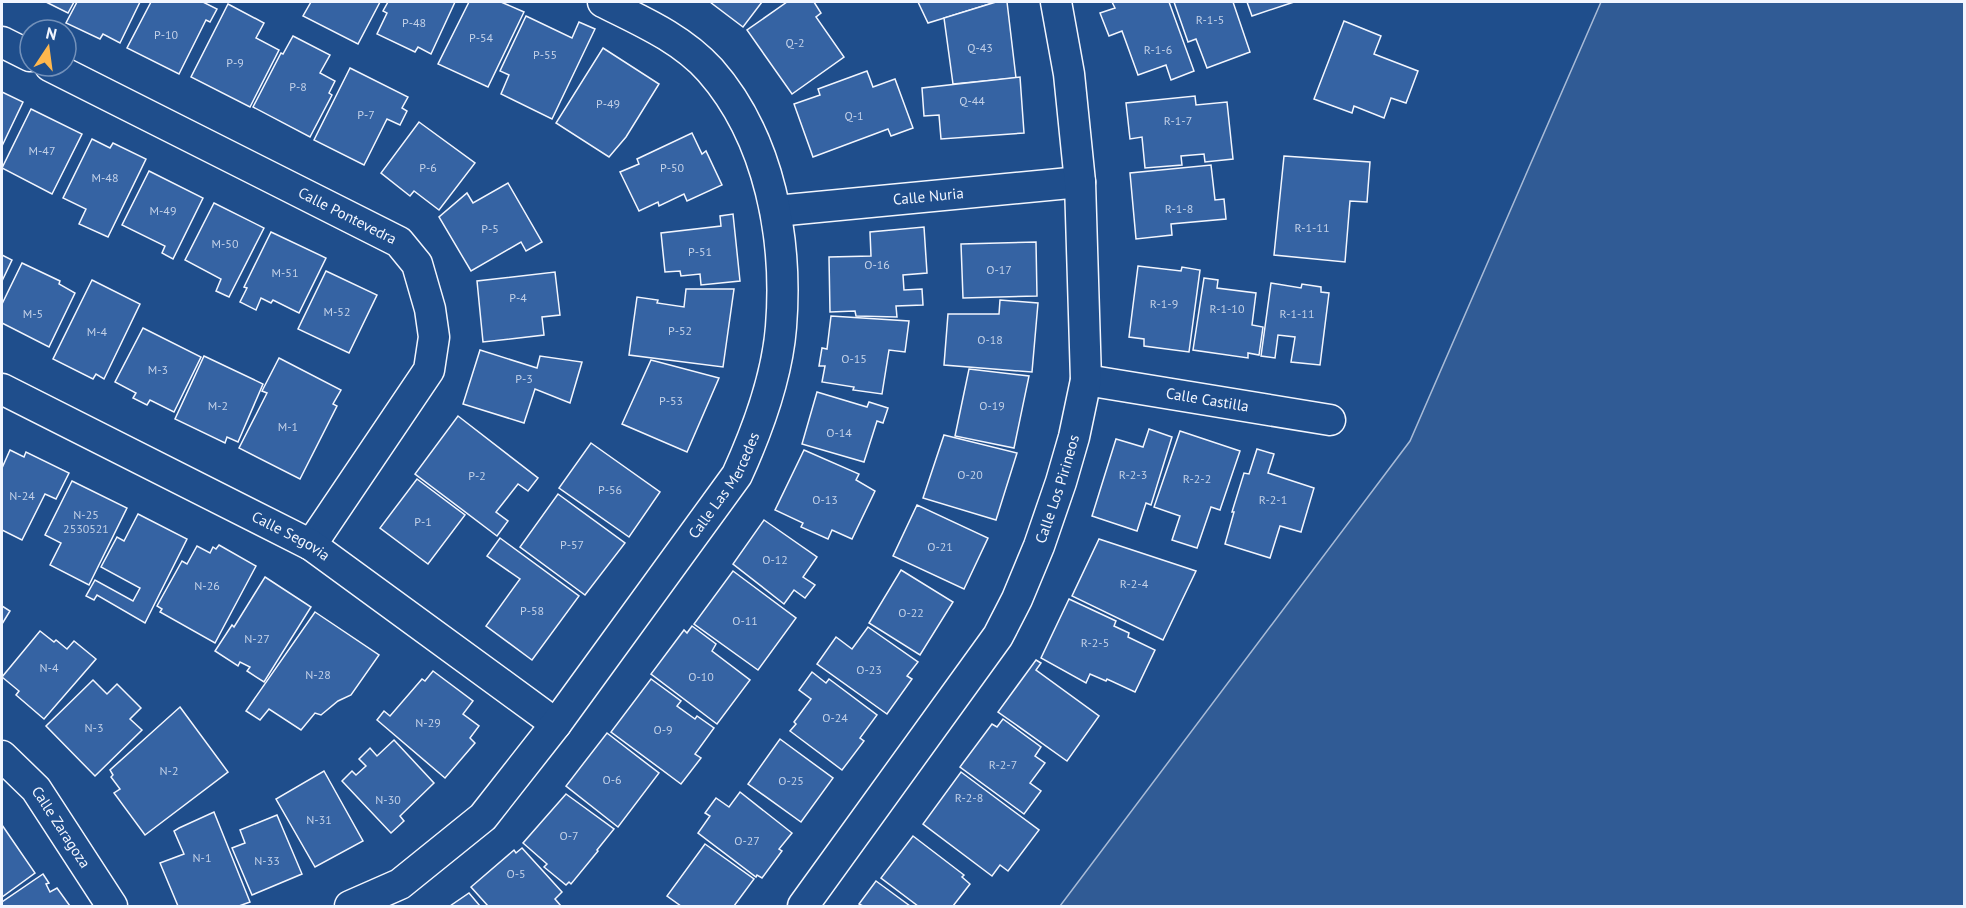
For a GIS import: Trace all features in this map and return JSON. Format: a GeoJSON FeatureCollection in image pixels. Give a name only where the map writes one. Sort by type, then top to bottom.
{"type":"FeatureCollection","features":[{"type":"Feature","properties":{"kind":"street","name":"Calle Las Mercedes"},"geometry":{"type":"LineString","coordinates":[[350,906],[400,884],[483,817],[556,724],[736,475],[755,435],[770,383],[781,328],[782,272],[776,211],[763,162],[737,106],[709,70],[679,43],[658,29],[603,2]]}},
{"type":"Feature","properties":{"kind":"street","name":"Calle Los Pirineos"},"geometry":{"type":"LineString","coordinates":[[803,906],[998,636],[1017,599],[1039,546],[1058,493],[1074,437],[1086,380],[1080,182],[1069,74],[1056,2]]}},
{"type":"Feature","properties":{"kind":"street"},"geometry":{"type":"LineString","coordinates":[[2,42],[18,50]]}},
{"type":"Feature","properties":{"kind":"street","name":"Calle Pontevedra"},"geometry":{"type":"LineString","coordinates":[[74,78],[399,242],[417,264],[430,309],[434,337],[429,370],[311,545]]}},
{"type":"Feature","properties":{"kind":"street","name":"Calle Nuria"},"geometry":{"type":"LineString","coordinates":[[776,211],[1080,182]]}},
{"type":"Feature","properties":{"kind":"street","name":"Calle Castilla"},"geometry":{"type":"LineString","coordinates":[[1086,380],[1330,420]]}},
{"type":"Feature","properties":{"kind":"street","name":"Calle Segovia"},"geometry":{"type":"LineString","coordinates":[[2,389],[311,545],[556,724]]}},
{"type":"Feature","properties":{"kind":"street","name":"Calle Zaragoza"},"geometry":{"type":"LineString","coordinates":[[2,756],[36,789],[112,906]]}},
{"type":"Feature","properties":{"kind":"shaded area"},"geometry":{"type":"Polygon","coordinates":[[[1601,2],[1964,2],[1964,906],[1060,906],[1410,441],[1601,2]]]}},
{"type":"Feature","properties":{"kind":"building"},"geometry":{"type":"Polygon","coordinates":[[[46,2],[74,2],[68,13],[46,2]]]}},
{"type":"Feature","properties":{"kind":"building"},"geometry":{"type":"Polygon","coordinates":[[[77,2],[140,2],[120,43],[103,34],[100,39],[78,29],[78,18],[69,18],[77,2]]]}},
{"type":"Feature","properties":{"kind":"building"},"geometry":{"type":"Polygon","coordinates":[[[151,2],[203,2],[217,9],[210,22],[206,20],[179,74],[127,48],[151,2]]]}},
{"type":"Feature","properties":{"kind":"building"},"geometry":{"type":"Polygon","coordinates":[[[311,2],[380,2],[358,44],[303,16],[311,2]]]}},
{"type":"Feature","properties":{"kind":"building"},"geometry":{"type":"Polygon","coordinates":[[[388,2],[455,2],[431,54],[418,47],[415,52],[377,34],[387,13],[383,11],[388,2]]]}},
{"type":"Feature","properties":{"kind":"building"},"geometry":{"type":"Polygon","coordinates":[[[469,2],[501,2],[524,12],[488,87],[438,64],[469,2]]]}},
{"type":"Feature","properties":{"kind":"building"},"geometry":{"type":"Polygon","coordinates":[[[710,2],[762,2],[743,27],[710,2]]]}},
{"type":"Feature","properties":{"kind":"building"},"geometry":{"type":"Polygon","coordinates":[[[787,2],[814,2],[821,13],[816,17],[844,57],[792,94],[747,30],[787,2]]]}},
{"type":"Feature","properties":{"kind":"building"},"geometry":{"type":"Polygon","coordinates":[[[918,2],[996,2],[928,23],[918,2]]]}},
{"type":"Feature","properties":{"kind":"building"},"geometry":{"type":"Polygon","coordinates":[[[996,2],[1007,2],[1016,78],[953,84],[944,18],[996,2]]]}},
{"type":"Feature","properties":{"kind":"building"},"geometry":{"type":"Polygon","coordinates":[[[1112,2],[1169,2],[1194,71],[1171,80],[1166,65],[1138,75],[1122,31],[1109,36],[1100,13],[1115,8],[1112,2]]]}},
{"type":"Feature","properties":{"kind":"building"},"geometry":{"type":"Polygon","coordinates":[[[1174,2],[1233,2],[1250,52],[1207,68],[1196,39],[1188,42],[1174,2]]]}},
{"type":"Feature","properties":{"kind":"building"},"geometry":{"type":"Polygon","coordinates":[[[1247,2],[1294,2],[1252,16],[1247,2]]]}},
{"type":"Feature","properties":{"kind":"building"},"geometry":{"type":"Polygon","coordinates":[[[228,4],[264,23],[256,38],[279,50],[250,107],[191,77],[228,4]]]}},
{"type":"Feature","properties":{"kind":"building"},"geometry":{"type":"Polygon","coordinates":[[[526,16],[572,38],[579,22],[595,29],[552,119],[501,94],[509,75],[500,71],[526,16]]]}},
{"type":"Feature","properties":{"kind":"building"},"geometry":{"type":"Polygon","coordinates":[[[1344,21],[1381,36],[1374,54],[1418,71],[1406,103],[1391,98],[1384,118],[1354,106],[1352,113],[1314,99],[1344,21]]]}},
{"type":"Feature","properties":{"kind":"building"},"geometry":{"type":"Polygon","coordinates":[[[293,36],[330,55],[320,73],[335,81],[329,93],[332,95],[310,137],[253,107],[281,53],[283,54],[293,36]]]}},
{"type":"Feature","properties":{"kind":"building"},"geometry":{"type":"Polygon","coordinates":[[[603,48],[659,84],[626,137],[609,157],[556,123],[603,48]]]}},
{"type":"Feature","properties":{"kind":"building"},"geometry":{"type":"Polygon","coordinates":[[[350,68],[408,97],[402,108],[407,111],[400,125],[387,119],[364,165],[314,140],[350,68]]]}},
{"type":"Feature","properties":{"kind":"building"},"geometry":{"type":"Polygon","coordinates":[[[867,71],[873,87],[895,79],[913,128],[891,136],[888,129],[813,157],[794,104],[820,95],[818,89],[867,71]]]}},
{"type":"Feature","properties":{"kind":"building"},"geometry":{"type":"Polygon","coordinates":[[[1020,77],[1024,133],[941,139],[939,115],[924,116],[922,88],[1020,77]]]}},
{"type":"Feature","properties":{"kind":"building"},"geometry":{"type":"Polygon","coordinates":[[[2,92],[23,102],[2,146],[2,92]]]}},
{"type":"Feature","properties":{"kind":"building"},"geometry":{"type":"Polygon","coordinates":[[[1195,96],[1196,105],[1227,102],[1233,159],[1205,162],[1204,154],[1181,156],[1182,165],[1145,168],[1142,137],[1130,139],[1126,103],[1195,96]]]}},
{"type":"Feature","properties":{"kind":"building"},"geometry":{"type":"Polygon","coordinates":[[[31,109],[82,134],[52,194],[2,168],[31,109]]]}},
{"type":"Feature","properties":{"kind":"building"},"geometry":{"type":"Polygon","coordinates":[[[419,122],[475,163],[439,210],[414,191],[410,196],[381,173],[419,122]]]}},
{"type":"Feature","properties":{"kind":"building"},"geometry":{"type":"Polygon","coordinates":[[[692,133],[702,154],[706,151],[722,185],[687,201],[684,194],[659,206],[658,202],[639,211],[620,172],[639,164],[637,159],[692,133]]]}},
{"type":"Feature","properties":{"kind":"building"},"geometry":{"type":"Polygon","coordinates":[[[92,139],[110,148],[113,143],[146,159],[108,237],[79,224],[86,209],[63,198],[92,139]]]}},
{"type":"Feature","properties":{"kind":"building"},"geometry":{"type":"Polygon","coordinates":[[[1284,156],[1370,162],[1367,202],[1350,201],[1345,262],[1274,255],[1284,156]]]}},
{"type":"Feature","properties":{"kind":"building"},"geometry":{"type":"Polygon","coordinates":[[[1211,165],[1215,200],[1224,199],[1226,219],[1171,224],[1172,235],[1136,239],[1130,173],[1211,165]]]}},
{"type":"Feature","properties":{"kind":"building"},"geometry":{"type":"Polygon","coordinates":[[[149,171],[203,198],[173,259],[162,253],[165,246],[122,225],[149,171]]]}},
{"type":"Feature","properties":{"kind":"building"},"geometry":{"type":"Polygon","coordinates":[[[508,183],[542,242],[526,251],[521,242],[471,271],[439,217],[467,193],[473,203],[508,183]]]}},
{"type":"Feature","properties":{"kind":"building"},"geometry":{"type":"Polygon","coordinates":[[[214,203],[264,228],[229,297],[216,291],[221,279],[185,260],[214,203]]]}},
{"type":"Feature","properties":{"kind":"building"},"geometry":{"type":"Polygon","coordinates":[[[733,214],[740,281],[701,285],[700,274],[681,276],[680,271],[665,272],[661,233],[721,226],[720,216],[733,214]]]}},
{"type":"Feature","properties":{"kind":"building"},"geometry":{"type":"Polygon","coordinates":[[[924,227],[927,273],[903,275],[904,290],[922,289],[923,305],[896,306],[897,317],[856,316],[855,311],[830,312],[829,257],[871,256],[870,232],[924,227]]]}},
{"type":"Feature","properties":{"kind":"building"},"geometry":{"type":"Polygon","coordinates":[[[271,232],[326,258],[299,313],[273,300],[271,303],[261,298],[256,310],[240,302],[247,288],[244,287],[271,232]]]}},
{"type":"Feature","properties":{"kind":"building"},"geometry":{"type":"Polygon","coordinates":[[[1036,242],[1037,296],[963,298],[961,244],[1036,242]]]}},
{"type":"Feature","properties":{"kind":"building"},"geometry":{"type":"Polygon","coordinates":[[[2,255],[12,260],[2,281],[2,255]]]}},
{"type":"Feature","properties":{"kind":"building"},"geometry":{"type":"Polygon","coordinates":[[[22,263],[60,281],[59,284],[75,293],[49,347],[2,323],[2,304],[22,263]]]}},
{"type":"Feature","properties":{"kind":"building"},"geometry":{"type":"Polygon","coordinates":[[[1138,266],[1181,271],[1182,267],[1200,270],[1189,352],[1144,346],[1144,339],[1129,337],[1138,266]]]}},
{"type":"Feature","properties":{"kind":"building"},"geometry":{"type":"Polygon","coordinates":[[[326,271],[377,295],[349,353],[298,329],[326,271]]]}},
{"type":"Feature","properties":{"kind":"building"},"geometry":{"type":"Polygon","coordinates":[[[555,272],[560,315],[542,317],[544,335],[483,342],[477,281],[555,272]]]}},
{"type":"Feature","properties":{"kind":"building"},"geometry":{"type":"Polygon","coordinates":[[[1204,278],[1218,280],[1217,288],[1256,293],[1252,325],[1263,327],[1259,355],[1248,353],[1248,358],[1193,350],[1204,278]]]}},
{"type":"Feature","properties":{"kind":"building"},"geometry":{"type":"Polygon","coordinates":[[[92,280],[140,304],[104,379],[96,374],[93,379],[53,359],[92,280]]]}},
{"type":"Feature","properties":{"kind":"building"},"geometry":{"type":"Polygon","coordinates":[[[1271,283],[1301,288],[1302,284],[1321,287],[1321,292],[1329,293],[1320,365],[1291,362],[1295,337],[1278,335],[1275,358],[1261,356],[1271,283]]]}},
{"type":"Feature","properties":{"kind":"building"},"geometry":{"type":"Polygon","coordinates":[[[686,289],[734,289],[723,367],[629,355],[637,297],[684,307],[686,289]]]}},
{"type":"Feature","properties":{"kind":"building"},"geometry":{"type":"Polygon","coordinates":[[[1000,300],[1038,303],[1032,372],[944,365],[948,314],[999,314],[1000,300]]]}},
{"type":"Feature","properties":{"kind":"building"},"geometry":{"type":"Polygon","coordinates":[[[831,316],[909,321],[905,352],[889,350],[882,394],[822,382],[825,366],[819,366],[822,348],[827,349],[831,316]]]}},
{"type":"Feature","properties":{"kind":"building"},"geometry":{"type":"Polygon","coordinates":[[[143,328],[201,357],[174,412],[150,400],[147,405],[133,398],[136,393],[115,382],[143,328]]]}},
{"type":"Feature","properties":{"kind":"building"},"geometry":{"type":"Polygon","coordinates":[[[480,350],[537,368],[540,356],[582,362],[570,403],[535,389],[524,423],[463,404],[480,350]]]}},
{"type":"Feature","properties":{"kind":"building"},"geometry":{"type":"Polygon","coordinates":[[[204,356],[263,384],[238,442],[227,437],[225,443],[175,419],[204,356]]]}},
{"type":"Feature","properties":{"kind":"building"},"geometry":{"type":"Polygon","coordinates":[[[279,358],[341,390],[333,404],[337,406],[300,479],[239,448],[267,393],[262,391],[279,358]]]}},
{"type":"Feature","properties":{"kind":"building"},"geometry":{"type":"Polygon","coordinates":[[[651,360],[719,378],[687,452],[622,424],[651,360]]]}},
{"type":"Feature","properties":{"kind":"building"},"geometry":{"type":"Polygon","coordinates":[[[969,369],[1029,376],[1014,448],[955,436],[969,369]]]}},
{"type":"Feature","properties":{"kind":"building"},"geometry":{"type":"Polygon","coordinates":[[[817,392],[867,407],[869,402],[888,408],[883,423],[877,421],[864,462],[802,444],[817,392]]]}},
{"type":"Feature","properties":{"kind":"building"},"geometry":{"type":"Polygon","coordinates":[[[458,416],[538,478],[528,491],[518,484],[496,512],[508,521],[497,536],[415,474],[458,416]]]}},
{"type":"Feature","properties":{"kind":"building"},"geometry":{"type":"Polygon","coordinates":[[[1149,429],[1172,437],[1151,505],[1146,503],[1137,531],[1092,516],[1116,439],[1143,447],[1149,429]]]}},
{"type":"Feature","properties":{"kind":"building"},"geometry":{"type":"Polygon","coordinates":[[[1180,431],[1240,451],[1220,510],[1211,507],[1197,548],[1172,540],[1180,516],[1154,507],[1180,431]]]}},
{"type":"Feature","properties":{"kind":"building"},"geometry":{"type":"Polygon","coordinates":[[[944,435],[1017,453],[996,520],[923,498],[944,435]]]}},
{"type":"Feature","properties":{"kind":"building"},"geometry":{"type":"Polygon","coordinates":[[[591,443],[660,492],[629,537],[559,488],[591,443]]]}},
{"type":"Feature","properties":{"kind":"building"},"geometry":{"type":"Polygon","coordinates":[[[1257,449],[1274,454],[1268,473],[1314,488],[1301,532],[1280,526],[1270,558],[1225,544],[1244,473],[1249,474],[1257,449]]]}},
{"type":"Feature","properties":{"kind":"building"},"geometry":{"type":"Polygon","coordinates":[[[10,450],[24,457],[26,452],[69,473],[56,499],[45,494],[22,540],[2,530],[2,468],[10,450]]]}},
{"type":"Feature","properties":{"kind":"building"},"geometry":{"type":"Polygon","coordinates":[[[804,450],[859,474],[856,480],[875,491],[852,539],[832,530],[828,539],[801,527],[803,523],[775,510],[804,450]]]}},
{"type":"Feature","properties":{"kind":"building"},"geometry":{"type":"Polygon","coordinates":[[[417,479],[465,515],[428,564],[380,528],[417,479]]]}},
{"type":"Feature","properties":{"kind":"building"},"geometry":{"type":"Polygon","coordinates":[[[72,481],[127,508],[89,585],[50,565],[61,543],[45,535],[72,481]]]}},
{"type":"Feature","properties":{"kind":"building"},"geometry":{"type":"Polygon","coordinates":[[[558,494],[625,543],[585,595],[520,547],[558,494]]]}},
{"type":"Feature","properties":{"kind":"building"},"geometry":{"type":"Polygon","coordinates":[[[917,505],[988,538],[964,589],[893,556],[917,505]]]}},
{"type":"Feature","properties":{"kind":"building"},"geometry":{"type":"Polygon","coordinates":[[[138,514],[187,539],[145,623],[97,595],[94,600],[86,596],[95,580],[133,601],[140,588],[101,567],[117,537],[124,541],[138,514]]]}},
{"type":"Feature","properties":{"kind":"building"},"geometry":{"type":"Polygon","coordinates":[[[764,520],[817,557],[803,577],[815,585],[805,598],[794,590],[784,604],[733,564],[764,520]]]}},
{"type":"Feature","properties":{"kind":"building"},"geometry":{"type":"Polygon","coordinates":[[[500,538],[579,596],[532,660],[486,626],[520,579],[487,556],[500,538]]]}},
{"type":"Feature","properties":{"kind":"building"},"geometry":{"type":"Polygon","coordinates":[[[1099,539],[1196,571],[1163,640],[1072,596],[1099,539]]]}},
{"type":"Feature","properties":{"kind":"building"},"geometry":{"type":"Polygon","coordinates":[[[219,545],[256,566],[215,643],[160,612],[162,609],[157,606],[182,561],[187,564],[197,546],[210,553],[213,547],[216,549],[219,545]]]}},
{"type":"Feature","properties":{"kind":"building"},"geometry":{"type":"Polygon","coordinates":[[[901,570],[953,602],[920,655],[869,623],[901,570]]]}},
{"type":"Feature","properties":{"kind":"building"},"geometry":{"type":"Polygon","coordinates":[[[733,571],[796,618],[758,670],[694,624],[733,571]]]}},
{"type":"Feature","properties":{"kind":"building"},"geometry":{"type":"Polygon","coordinates":[[[265,577],[311,607],[264,682],[247,671],[250,667],[240,662],[238,666],[215,651],[232,625],[234,627],[265,577]]]}},
{"type":"Feature","properties":{"kind":"building"},"geometry":{"type":"Polygon","coordinates":[[[1069,599],[1116,621],[1114,626],[1129,633],[1128,637],[1155,650],[1135,692],[1090,674],[1086,683],[1041,658],[1069,599]]]}},
{"type":"Feature","properties":{"kind":"building"},"geometry":{"type":"Polygon","coordinates":[[[2,606],[10,611],[2,624],[2,606]]]}},
{"type":"Feature","properties":{"kind":"building"},"geometry":{"type":"Polygon","coordinates":[[[315,612],[379,655],[351,695],[338,701],[321,715],[315,713],[301,730],[269,709],[260,720],[246,711],[315,612]]]}},
{"type":"Feature","properties":{"kind":"building"},"geometry":{"type":"Polygon","coordinates":[[[692,626],[716,644],[712,651],[750,680],[717,724],[651,674],[684,630],[687,633],[692,626]]]}},
{"type":"Feature","properties":{"kind":"building"},"geometry":{"type":"Polygon","coordinates":[[[868,627],[918,662],[907,676],[912,679],[887,714],[817,664],[836,637],[852,649],[868,627]]]}},
{"type":"Feature","properties":{"kind":"building"},"geometry":{"type":"Polygon","coordinates":[[[40,631],[67,649],[74,641],[96,659],[44,719],[16,695],[19,691],[2,677],[40,631]]]}},
{"type":"Feature","properties":{"kind":"building"},"geometry":{"type":"Polygon","coordinates":[[[1036,660],[1041,663],[1036,670],[1099,716],[1067,761],[998,712],[1036,660]]]}},
{"type":"Feature","properties":{"kind":"building"},"geometry":{"type":"Polygon","coordinates":[[[433,671],[473,701],[463,714],[479,726],[470,738],[475,743],[445,778],[377,720],[384,711],[390,716],[422,679],[425,681],[433,671]]]}},
{"type":"Feature","properties":{"kind":"building"},"geometry":{"type":"Polygon","coordinates":[[[812,672],[826,683],[829,679],[877,715],[860,738],[864,741],[842,770],[790,731],[811,699],[799,690],[812,672]]]}},
{"type":"Feature","properties":{"kind":"building"},"geometry":{"type":"Polygon","coordinates":[[[651,679],[681,701],[677,706],[695,719],[697,716],[714,728],[695,754],[701,758],[681,784],[611,732],[651,679]]]}},
{"type":"Feature","properties":{"kind":"building"},"geometry":{"type":"Polygon","coordinates":[[[93,680],[107,694],[117,684],[141,708],[130,719],[142,730],[95,776],[46,726],[93,680]]]}},
{"type":"Feature","properties":{"kind":"building"},"geometry":{"type":"Polygon","coordinates":[[[180,707],[228,772],[145,835],[114,793],[120,789],[111,777],[113,775],[110,770],[180,707]]]}},
{"type":"Feature","properties":{"kind":"building"},"geometry":{"type":"Polygon","coordinates":[[[1003,719],[1041,747],[1035,756],[1045,763],[1030,783],[1041,791],[1024,814],[960,767],[992,724],[997,727],[1003,719]]]}},
{"type":"Feature","properties":{"kind":"building"},"geometry":{"type":"Polygon","coordinates":[[[607,733],[659,773],[618,827],[566,786],[607,733]]]}},
{"type":"Feature","properties":{"kind":"building"},"geometry":{"type":"Polygon","coordinates":[[[780,739],[833,778],[801,822],[748,784],[780,739]]]}},
{"type":"Feature","properties":{"kind":"building"},"geometry":{"type":"Polygon","coordinates":[[[394,740],[434,783],[400,816],[404,821],[391,833],[342,781],[352,771],[356,775],[366,766],[359,759],[370,748],[377,756],[394,740]]]}},
{"type":"Feature","properties":{"kind":"building"},"geometry":{"type":"Polygon","coordinates":[[[324,771],[363,841],[315,867],[276,799],[324,771]]]}},
{"type":"Feature","properties":{"kind":"building"},"geometry":{"type":"Polygon","coordinates":[[[961,772],[1039,830],[1008,871],[1000,865],[992,876],[923,824],[961,772]]]}},
{"type":"Feature","properties":{"kind":"building"},"geometry":{"type":"Polygon","coordinates":[[[740,792],[792,833],[779,849],[782,851],[762,878],[757,875],[756,877],[698,833],[710,816],[705,813],[716,798],[729,807],[740,792]]]}},
{"type":"Feature","properties":{"kind":"building"},"geometry":{"type":"Polygon","coordinates":[[[566,794],[614,829],[571,884],[569,882],[566,885],[544,867],[547,864],[523,843],[566,794]]]}},
{"type":"Feature","properties":{"kind":"building"},"geometry":{"type":"Polygon","coordinates":[[[214,812],[250,902],[239,906],[178,906],[160,863],[184,854],[174,831],[214,812]]]}},
{"type":"Feature","properties":{"kind":"building"},"geometry":{"type":"Polygon","coordinates":[[[277,815],[302,874],[252,895],[232,848],[245,843],[240,830],[277,815]]]}},
{"type":"Feature","properties":{"kind":"building"},"geometry":{"type":"Polygon","coordinates":[[[2,825],[35,873],[2,897],[2,825]]]}},
{"type":"Feature","properties":{"kind":"building"},"geometry":{"type":"Polygon","coordinates":[[[913,836],[964,875],[962,877],[970,884],[953,906],[918,906],[881,878],[913,836]]]}},
{"type":"Feature","properties":{"kind":"building"},"geometry":{"type":"Polygon","coordinates":[[[705,844],[754,879],[734,906],[681,906],[667,896],[705,844]]]}},
{"type":"Feature","properties":{"kind":"building"},"geometry":{"type":"Polygon","coordinates":[[[522,848],[562,892],[555,899],[561,906],[488,906],[471,887],[514,850],[516,853],[522,848]]]}},
{"type":"Feature","properties":{"kind":"building"},"geometry":{"type":"Polygon","coordinates":[[[43,874],[49,883],[46,884],[50,892],[57,888],[70,906],[2,906],[2,902],[43,874]]]}},
{"type":"Feature","properties":{"kind":"building"},"geometry":{"type":"Polygon","coordinates":[[[876,881],[910,906],[863,906],[859,904],[876,881]]]}},
{"type":"Feature","properties":{"kind":"building"},"geometry":{"type":"Polygon","coordinates":[[[469,893],[480,906],[450,906],[469,893]]]}}]}
